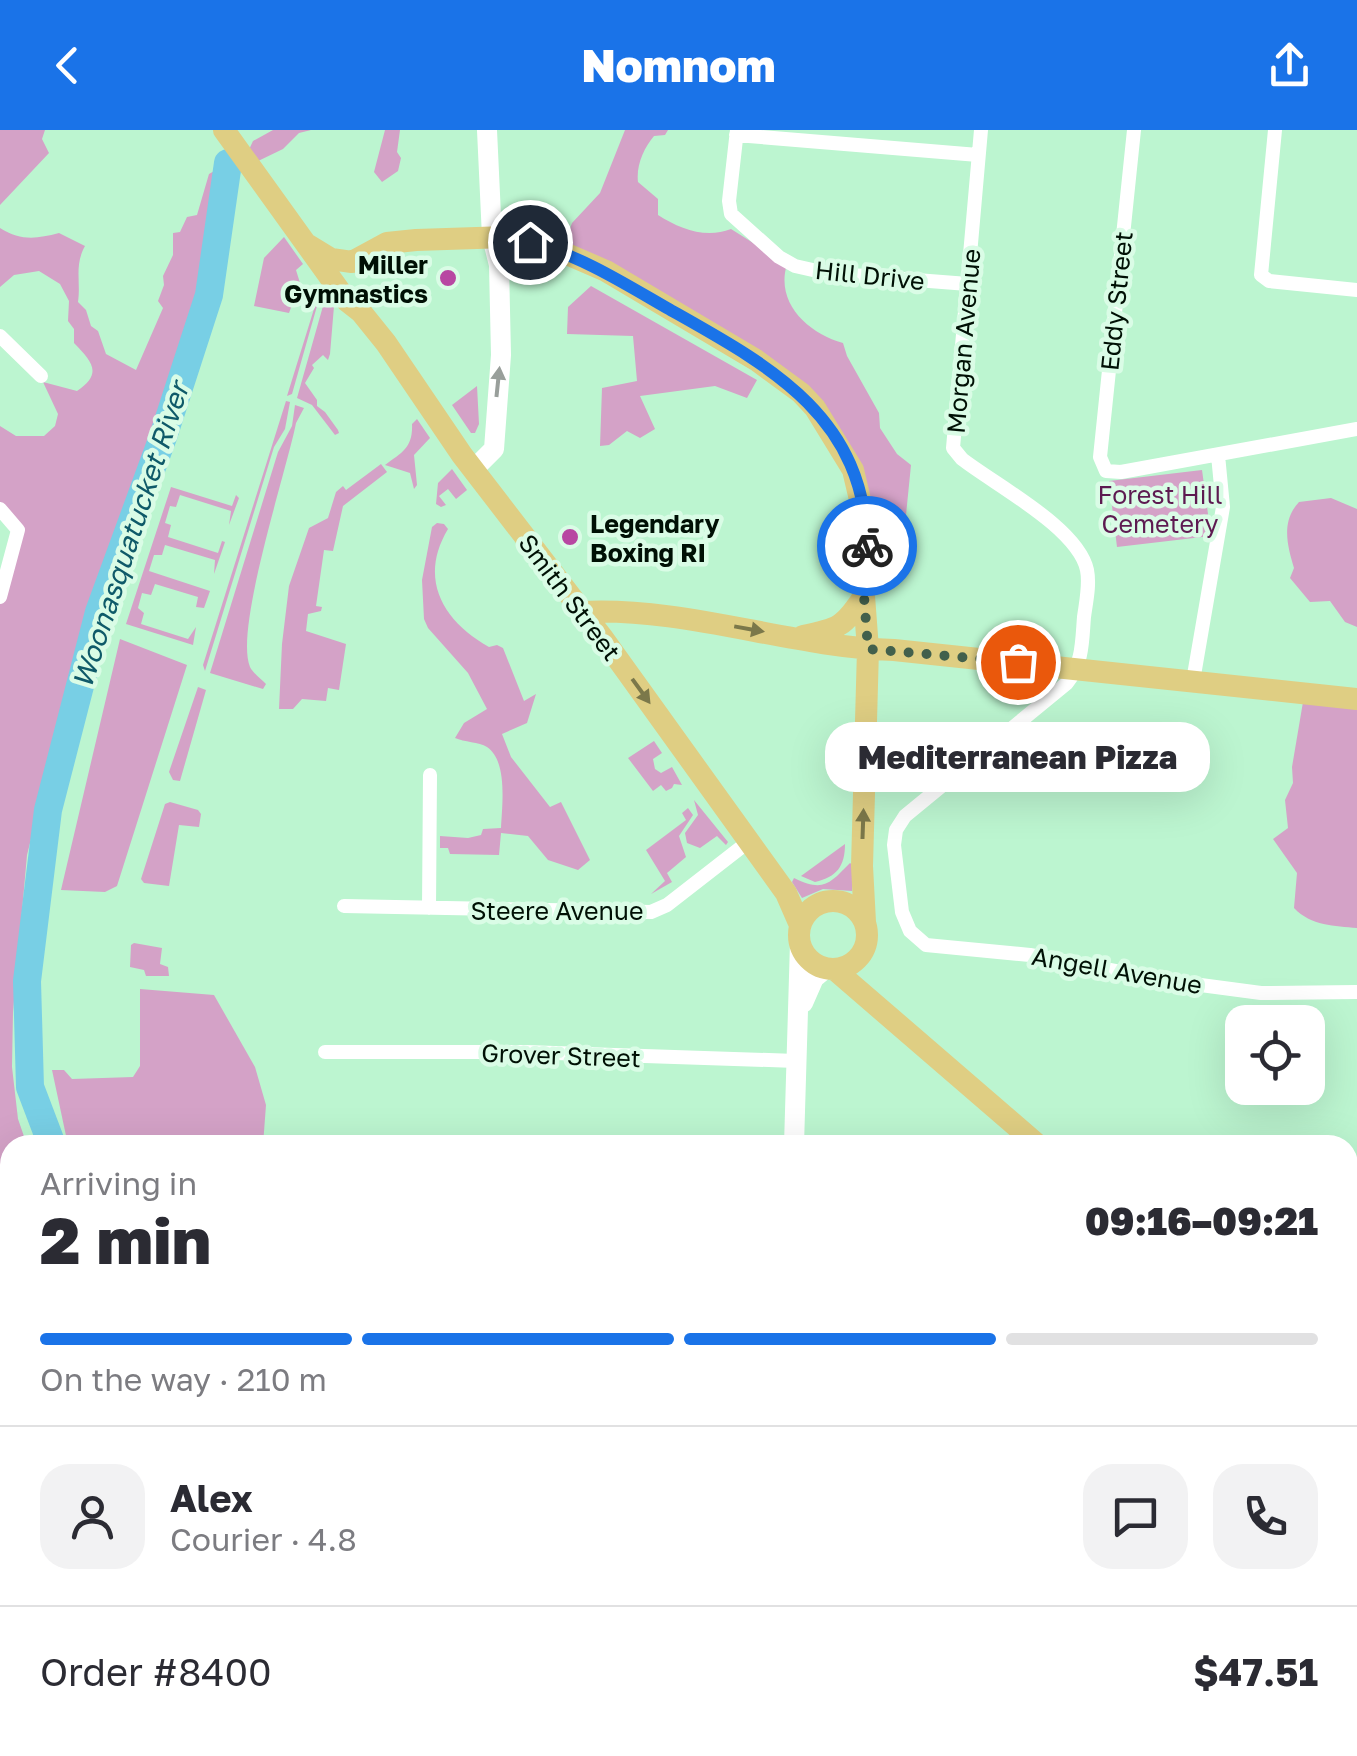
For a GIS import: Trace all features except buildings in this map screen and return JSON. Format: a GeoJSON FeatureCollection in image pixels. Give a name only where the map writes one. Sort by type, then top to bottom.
{"type":"FeatureCollection","features":[{"type":"Feature","properties":{"kind":"main road","name":"Smith Street"},"geometry":{"type":"LineString","coordinates":[[224,130],[347,301],[362,312],[473,470],[583,612],[786,893],[800,934]]}},
{"type":"Feature","properties":{"kind":"main road"},"geometry":{"type":"LineString","coordinates":[[473,470],[488,458],[496,438],[499,266],[492,237],[487,130]]}},
{"type":"Feature","properties":{"kind":"main road"},"geometry":{"type":"LineString","coordinates":[[329,276],[388,243],[507,237],[555,249],[606,271],[756,360],[801,393],[833,434],[856,480],[866,525],[864,596],[868,649],[862,866],[865,946],[871,984],[902,1026]]}},
{"type":"Feature","properties":{"kind":"main road"},"geometry":{"type":"LineString","coordinates":[[308,245],[331,259],[360,258]]}},
{"type":"Feature","properties":{"kind":"main road"},"geometry":{"type":"LineString","coordinates":[[360,258],[354,290],[362,312]]}},
{"type":"Feature","properties":{"kind":"main road"},"geometry":{"type":"LineString","coordinates":[[794,637],[838,628],[864,596]]}},
{"type":"Feature","properties":{"kind":"main road"},"geometry":{"type":"LineString","coordinates":[[583,612],[651,616],[818,644],[1357,699]]}},
{"type":"Feature","properties":{"kind":"main road"},"geometry":{"type":"LineString","coordinates":[[794,1135],[800,934],[810,909],[836,900],[853,907],[864,922]]}},
{"type":"Feature","properties":{"kind":"main road"},"geometry":{"type":"LineString","coordinates":[[800,934],[812,962],[830,968],[902,1026],[1027,1135]]}},
{"type":"Feature","properties":{"kind":"main road"},"geometry":{"type":"LineString","coordinates":[[799,1015],[810,985],[830,968],[850,964],[865,946]]}},
{"type":"Feature","properties":{"kind":"street","name":"Morgan Avenue"},"geometry":{"type":"LineString","coordinates":[[980,130],[954,448],[962,459],[1066,534],[1082,554],[1088,579],[1079,668]]}},
{"type":"Feature","properties":{"kind":"street","name":"Eddy Street"},"geometry":{"type":"LineString","coordinates":[[1134,130],[1100,456],[1111,474],[1218,455]]}},
{"type":"Feature","properties":{"kind":"street"},"geometry":{"type":"LineString","coordinates":[[1275,130],[1260,275],[1269,280],[1357,290]]}},
{"type":"Feature","properties":{"kind":"street"},"geometry":{"type":"LineString","coordinates":[[737,132],[978,155]]}},
{"type":"Feature","properties":{"kind":"street","name":"Hill Drive"},"geometry":{"type":"LineString","coordinates":[[737,132],[731,214],[779,257],[795,266],[826,273],[968,284]]}},
{"type":"Feature","properties":{"kind":"street"},"geometry":{"type":"LineString","coordinates":[[0,336],[41,376]]}},
{"type":"Feature","properties":{"kind":"street"},"geometry":{"type":"LineString","coordinates":[[1194,681],[1222,507],[1218,455],[1357,429]]}},
{"type":"Feature","properties":{"kind":"street"},"geometry":{"type":"LineString","coordinates":[[0,509],[18,530],[0,597]]}},
{"type":"Feature","properties":{"kind":"street","name":"Angell Avenue"},"geometry":{"type":"LineString","coordinates":[[1079,668],[1065,685],[916,804],[896,830],[894,856],[902,912],[918,940],[937,948],[1030,955],[1164,980],[1260,992],[1357,992]]}},
{"type":"Feature","properties":{"kind":"street"},"geometry":{"type":"LineString","coordinates":[[430,775],[430,908]]}},
{"type":"Feature","properties":{"kind":"street","name":"Steere Avenue"},"geometry":{"type":"LineString","coordinates":[[344,906],[651,912],[667,905],[748,842]]}},
{"type":"Feature","properties":{"kind":"street","name":"Grover Street"},"geometry":{"type":"LineString","coordinates":[[325,1052],[526,1052],[796,1061]]}},
{"type":"Feature","properties":{"kind":"green space"},"geometry":{"type":"Polygon","coordinates":[[[0,130],[45,130],[42,139],[49,153],[0,205],[0,130]]]}},
{"type":"Feature","properties":{"kind":"green space"},"geometry":{"type":"Polygon","coordinates":[[[273,130],[311,130],[299,133],[283,149],[252,164],[246,156],[253,141],[273,130]]]}},
{"type":"Feature","properties":{"kind":"green space"},"geometry":{"type":"Polygon","coordinates":[[[385,130],[400,130],[397,152],[401,158],[398,171],[382,182],[374,172],[385,130]]]}},
{"type":"Feature","properties":{"kind":"green space"},"geometry":{"type":"Polygon","coordinates":[[[625,130],[668,130],[650,141],[638,169],[638,182],[658,199],[658,215],[693,231],[731,229],[787,264],[786,291],[797,314],[818,332],[843,343],[879,413],[880,428],[897,454],[911,465],[902,555],[865,554],[856,487],[800,399],[561,254],[572,223],[600,193],[625,130]]]}},
{"type":"Feature","properties":{"kind":"green space"},"geometry":{"type":"Polygon","coordinates":[[[230,162],[198,322],[168,424],[79,648],[27,855],[12,1067],[24,1135],[0,1135],[0,596],[15,534],[0,516],[0,426],[16,436],[44,436],[55,426],[58,414],[43,382],[77,391],[90,378],[92,367],[74,343],[74,329],[68,321],[69,301],[60,284],[39,271],[14,275],[0,287],[0,228],[29,238],[59,233],[85,246],[79,267],[78,302],[98,331],[106,354],[136,370],[163,308],[158,301],[173,255],[173,233],[180,232],[187,217],[197,215],[209,174],[230,162]]]}},
{"type":"Feature","properties":{"kind":"green space"},"geometry":{"type":"Polygon","coordinates":[[[284,237],[303,264],[296,270],[300,283],[289,313],[254,306],[264,258],[284,237]]]}},
{"type":"Feature","properties":{"kind":"green space"},"geometry":{"type":"Polygon","coordinates":[[[591,286],[757,380],[747,398],[715,386],[640,396],[655,429],[640,438],[627,431],[609,445],[600,446],[602,388],[637,381],[633,336],[567,334],[568,307],[591,286]]]}},
{"type":"Feature","properties":{"kind":"green space"},"geometry":{"type":"Polygon","coordinates":[[[321,292],[292,394],[287,396],[318,296],[321,292]]]}},
{"type":"Feature","properties":{"kind":"green space"},"geometry":{"type":"Polygon","coordinates":[[[325,299],[334,306],[330,354],[328,360],[323,355],[312,365],[305,383],[317,406],[338,430],[335,435],[312,405],[297,398],[325,299]]]}},
{"type":"Feature","properties":{"kind":"green space"},"geometry":{"type":"Polygon","coordinates":[[[477,386],[479,424],[471,433],[452,405],[477,386]]]}},
{"type":"Feature","properties":{"kind":"green space"},"geometry":{"type":"Polygon","coordinates":[[[286,401],[290,402],[285,429],[274,447],[205,671],[203,665],[286,401]]]}},
{"type":"Feature","properties":{"kind":"green space"},"geometry":{"type":"Polygon","coordinates":[[[295,405],[304,408],[296,423],[249,619],[250,667],[266,684],[263,689],[210,673],[278,452],[292,426],[295,405]]]}},
{"type":"Feature","properties":{"kind":"green space"},"geometry":{"type":"Polygon","coordinates":[[[417,419],[430,438],[414,455],[414,489],[410,473],[385,465],[406,448],[417,419]]]}},
{"type":"Feature","properties":{"kind":"green space"},"geometry":{"type":"Polygon","coordinates":[[[381,464],[387,472],[343,506],[333,551],[324,550],[316,606],[322,607],[321,611],[308,614],[306,631],[346,644],[339,690],[328,688],[326,701],[302,699],[293,709],[279,709],[289,586],[309,528],[328,518],[336,492],[343,486],[346,490],[381,464]]]}},
{"type":"Feature","properties":{"kind":"green space"},"geometry":{"type":"Polygon","coordinates":[[[452,469],[467,490],[456,499],[448,489],[439,496],[446,505],[441,507],[436,504],[438,483],[452,469]]]}},
{"type":"Feature","properties":{"kind":"green space","name":"Forest Hill Cemetery"},"geometry":{"type":"Polygon","coordinates":[[[1202,470],[1211,536],[1117,547],[1109,481],[1202,470]]]}},
{"type":"Feature","properties":{"kind":"green space"},"geometry":{"type":"Polygon","coordinates":[[[171,487],[232,506],[236,495],[239,498],[229,525],[231,511],[180,495],[176,507],[170,506],[165,523],[171,525],[168,537],[218,553],[222,541],[225,542],[214,574],[215,560],[165,545],[162,555],[154,555],[149,571],[210,591],[204,608],[196,607],[198,597],[155,584],[151,595],[142,593],[138,608],[144,613],[141,624],[188,639],[196,627],[193,645],[126,624],[171,487]]]}},
{"type":"Feature","properties":{"kind":"green space"},"geometry":{"type":"Polygon","coordinates":[[[1331,498],[1357,509],[1357,627],[1345,622],[1330,601],[1310,602],[1290,578],[1294,568],[1287,534],[1293,509],[1299,502],[1331,498]]]}},
{"type":"Feature","properties":{"kind":"green space"},"geometry":{"type":"Polygon","coordinates":[[[437,523],[448,529],[435,565],[440,597],[448,611],[473,637],[489,647],[503,648],[524,701],[536,694],[527,723],[502,734],[511,757],[550,807],[561,802],[590,860],[578,870],[548,860],[528,836],[501,833],[499,855],[450,854],[448,848],[440,848],[440,836],[468,838],[481,835],[483,829],[501,828],[503,796],[494,754],[484,745],[455,738],[464,723],[487,709],[468,673],[424,619],[422,580],[432,527],[437,523]]]}},
{"type":"Feature","properties":{"kind":"green space"},"geometry":{"type":"Polygon","coordinates":[[[120,639],[187,665],[117,886],[105,892],[61,890],[120,639]]]}},
{"type":"Feature","properties":{"kind":"green space"},"geometry":{"type":"Polygon","coordinates":[[[198,687],[206,690],[180,781],[173,780],[169,772],[198,687]]]}},
{"type":"Feature","properties":{"kind":"green space"},"geometry":{"type":"Polygon","coordinates":[[[1303,702],[1357,707],[1357,928],[1316,922],[1294,908],[1297,873],[1273,839],[1288,828],[1285,800],[1293,783],[1303,702]]]}},
{"type":"Feature","properties":{"kind":"green space"},"geometry":{"type":"Polygon","coordinates":[[[654,741],[662,753],[653,759],[655,769],[661,773],[672,767],[682,785],[674,784],[666,791],[661,785],[653,791],[628,758],[654,741]]]}},
{"type":"Feature","properties":{"kind":"green space"},"geometry":{"type":"Polygon","coordinates":[[[694,800],[728,842],[726,845],[717,836],[700,848],[687,843],[685,833],[698,815],[694,800]]]}},
{"type":"Feature","properties":{"kind":"green space"},"geometry":{"type":"Polygon","coordinates":[[[165,804],[198,810],[199,827],[179,825],[169,886],[144,883],[141,879],[165,804]]]}},
{"type":"Feature","properties":{"kind":"green space"},"geometry":{"type":"Polygon","coordinates":[[[688,808],[693,815],[679,836],[686,857],[667,873],[672,882],[651,894],[665,881],[646,850],[686,820],[682,813],[688,808]]]}},
{"type":"Feature","properties":{"kind":"green space"},"geometry":{"type":"Polygon","coordinates":[[[845,844],[843,859],[834,874],[815,882],[801,876],[845,844]]]}},
{"type":"Feature","properties":{"kind":"green space"},"geometry":{"type":"Polygon","coordinates":[[[850,863],[854,866],[852,891],[823,889],[802,898],[792,882],[794,878],[813,885],[826,884],[850,863]]]}},
{"type":"Feature","properties":{"kind":"green space"},"geometry":{"type":"Polygon","coordinates":[[[134,943],[162,948],[160,964],[168,967],[169,976],[146,976],[144,970],[130,967],[134,943]]]}},
{"type":"Feature","properties":{"kind":"green space"},"geometry":{"type":"Polygon","coordinates":[[[140,989],[214,995],[255,1067],[266,1105],[264,1135],[66,1135],[52,1070],[64,1070],[72,1079],[133,1077],[140,1066],[140,989]]]}},
{"type":"Feature","properties":{"kind":"waterway","name":"Woonasquatucket River"},"geometry":{"type":"LineString","coordinates":[[48,1135],[30,1087],[27,981],[48,810],[99,612],[163,437],[209,295],[228,163]]}},
{"type":"Feature","properties":{"kind":"way so far"},"geometry":{"type":"LineString","coordinates":[[867,546],[864,596],[868,649],[1018,662]]}},
{"type":"Feature","properties":{"kind":"place","name":"Miller Gymnastics"},"geometry":{"type":"Point","coordinates":[448,278]}},
{"type":"Feature","properties":{"kind":"place","name":"Legendary Boxing RI"},"geometry":{"type":"Point","coordinates":[570,537]}},
{"type":"Feature","properties":{"kind":"place","name":"Mediterranean Pizza"},"geometry":{"type":"Point","coordinates":[1018,662]}},
{"type":"Feature","properties":{"kind":"route"},"geometry":{"type":"LineString","coordinates":[[530,242],[606,271],[756,360],[801,393],[833,434],[853,470],[863,507],[867,546]]}}]}
